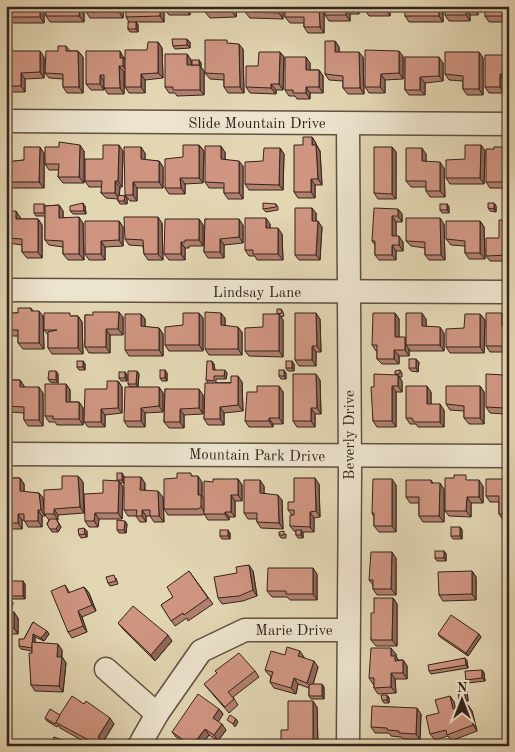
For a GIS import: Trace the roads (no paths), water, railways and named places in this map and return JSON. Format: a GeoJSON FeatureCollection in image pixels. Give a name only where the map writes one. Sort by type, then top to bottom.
{"type":"FeatureCollection","features":[{"type":"Feature","properties":{"kind":"street","name":"Slide Mountain Drive"},"geometry":{"type":"LineString","coordinates":[[6,122],[509,124]]}},
{"type":"Feature","properties":{"kind":"street","name":"Beverly Drive"},"geometry":{"type":"LineString","coordinates":[[348,124],[350,456],[348,746]]}},
{"type":"Feature","properties":{"kind":"street","name":"Lindsay Lane"},"geometry":{"type":"LineString","coordinates":[[6,290],[509,292]]}},
{"type":"Feature","properties":{"kind":"street","name":"Mountain Park Drive"},"geometry":{"type":"LineString","coordinates":[[6,454],[509,456]]}},
{"type":"Feature","properties":{"kind":"street","name":"Marie Drive"},"geometry":{"type":"LineString","coordinates":[[138,746],[157,714],[201,651],[245,630],[348,630]]}},
{"type":"Feature","properties":{"kind":"street"},"geometry":{"type":"LineString","coordinates":[[106,669],[157,714]]}}]}
